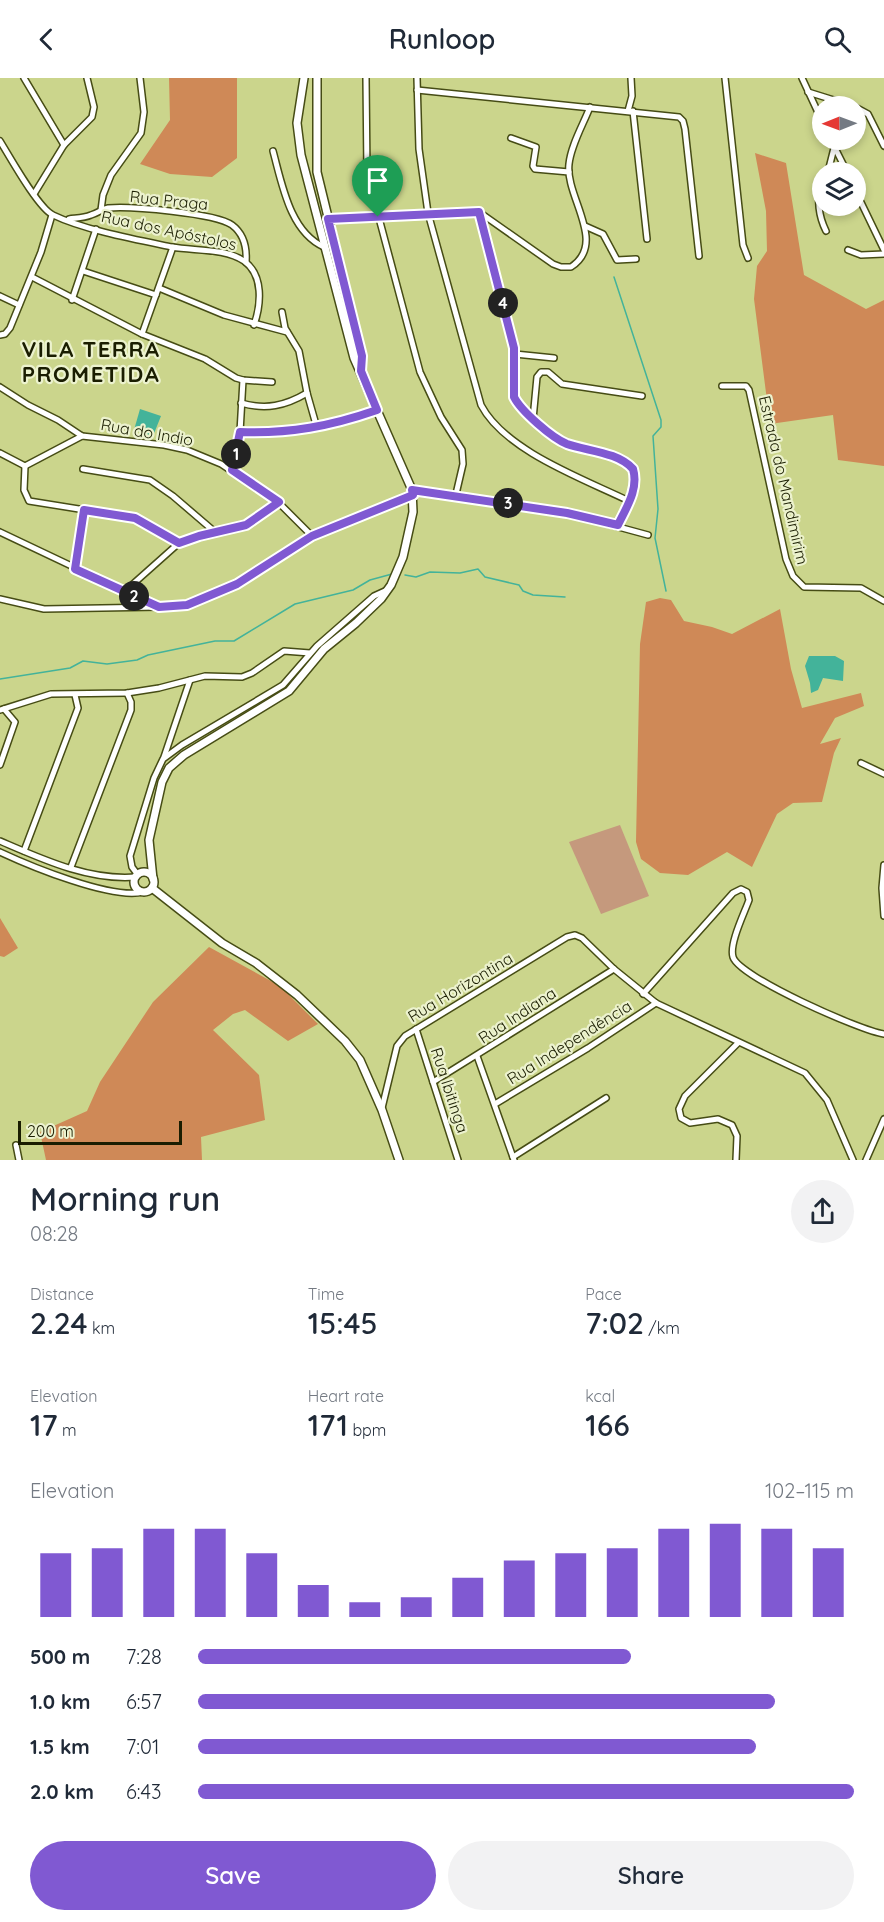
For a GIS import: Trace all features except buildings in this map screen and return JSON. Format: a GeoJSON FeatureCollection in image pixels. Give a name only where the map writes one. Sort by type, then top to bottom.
{"type":"FeatureCollection","features":[{"type":"Feature","properties":{"kind":"street"},"geometry":{"type":"LineString","coordinates":[[24,78],[64,145]]}},
{"type":"Feature","properties":{"kind":"street"},"geometry":{"type":"LineString","coordinates":[[34,194],[64,145],[92,117],[94,107],[87,78]]}},
{"type":"Feature","properties":{"kind":"street"},"geometry":{"type":"LineString","coordinates":[[101,210],[103,195],[111,175],[141,133],[144,112],[140,78]]}},
{"type":"Feature","properties":{"kind":"street"},"geometry":{"type":"LineString","coordinates":[[152,888],[149,840],[162,782],[169,768],[184,754],[289,691],[324,649],[371,610],[397,573],[413,512],[412,492],[354,358],[324,248],[297,135],[298,110],[304,78]]}},
{"type":"Feature","properties":{"kind":"street"},"geometry":{"type":"LineString","coordinates":[[317,78],[317,172],[362,356],[361,371]]}},
{"type":"Feature","properties":{"kind":"street"},"geometry":{"type":"LineString","coordinates":[[366,78],[365,163],[420,372],[441,417],[462,450],[463,464],[456,494]]}},
{"type":"Feature","properties":{"kind":"street"},"geometry":{"type":"LineString","coordinates":[[417,78],[419,149],[428,213],[475,387],[484,410],[500,427],[541,460],[629,501]]}},
{"type":"Feature","properties":{"kind":"street"},"geometry":{"type":"LineString","coordinates":[[631,78],[630,111],[647,240]]}},
{"type":"Feature","properties":{"kind":"street"},"geometry":{"type":"LineString","coordinates":[[725,78],[743,244],[748,258]]}},
{"type":"Feature","properties":{"kind":"street"},"geometry":{"type":"LineString","coordinates":[[802,78],[812,100]]}},
{"type":"Feature","properties":{"kind":"street"},"geometry":{"type":"LineString","coordinates":[[417,90],[630,111],[671,116],[683,122],[699,256]]}},
{"type":"Feature","properties":{"kind":"street"},"geometry":{"type":"LineString","coordinates":[[808,92],[820,96]]}},
{"type":"Feature","properties":{"kind":"street"},"geometry":{"type":"LineString","coordinates":[[328,219],[479,212],[561,267],[571,267],[584,254],[586,239],[585,226],[569,172],[573,150],[590,107]]}},
{"type":"Feature","properties":{"kind":"street"},"geometry":{"type":"LineString","coordinates":[[866,113],[884,146]]}},
{"type":"Feature","properties":{"kind":"street"},"geometry":{"type":"LineString","coordinates":[[511,138],[536,147],[533,166],[535,169],[569,172]]}},
{"type":"Feature","properties":{"kind":"street"},"geometry":{"type":"LineString","coordinates":[[0,141],[34,194],[52,215],[32,277],[8,331],[0,335]]}},
{"type":"Feature","properties":{"kind":"street"},"geometry":{"type":"LineString","coordinates":[[273,151],[299,227],[310,240],[324,248]]}},
{"type":"Feature","properties":{"kind":"street","name":"Rua Praga"},"geometry":{"type":"LineString","coordinates":[[67,220],[111,208],[222,220],[230,224],[242,236],[246,249],[246,262],[256,276],[259,288],[259,307],[254,325]]}},
{"type":"Feature","properties":{"kind":"street"},"geometry":{"type":"LineString","coordinates":[[479,212],[515,354],[514,397],[533,418],[565,443],[616,458],[629,465],[635,476],[629,501],[618,525]]}},
{"type":"Feature","properties":{"kind":"street"},"geometry":{"type":"LineString","coordinates":[[848,250],[861,255],[884,252],[866,214]]}},
{"type":"Feature","properties":{"kind":"street","name":"Rua dos Apóstolos"},"geometry":{"type":"LineString","coordinates":[[52,215],[96,229],[173,247],[222,254],[246,262]]}},
{"type":"Feature","properties":{"kind":"street"},"geometry":{"type":"LineString","coordinates":[[821,216],[826,231]]}},
{"type":"Feature","properties":{"kind":"street"},"geometry":{"type":"LineString","coordinates":[[585,226],[603,234],[619,262],[636,259]]}},
{"type":"Feature","properties":{"kind":"street"},"geometry":{"type":"LineString","coordinates":[[72,300],[96,229]]}},
{"type":"Feature","properties":{"kind":"street"},"geometry":{"type":"LineString","coordinates":[[142,334],[173,247]]}},
{"type":"Feature","properties":{"kind":"street"},"geometry":{"type":"LineString","coordinates":[[83,271],[156,295]]}},
{"type":"Feature","properties":{"kind":"street"},"geometry":{"type":"LineString","coordinates":[[32,277],[72,300],[142,334],[195,354],[243,380],[272,382]]}},
{"type":"Feature","properties":{"kind":"street"},"geometry":{"type":"LineString","coordinates":[[159,288],[254,325],[288,332]]}},
{"type":"Feature","properties":{"kind":"street"},"geometry":{"type":"LineString","coordinates":[[0,296],[19,305]]}},
{"type":"Feature","properties":{"kind":"street"},"geometry":{"type":"LineString","coordinates":[[282,312],[288,332],[299,351],[317,428]]}},
{"type":"Feature","properties":{"kind":"street"},"geometry":{"type":"LineString","coordinates":[[515,354],[554,358]]}},
{"type":"Feature","properties":{"kind":"street"},"geometry":{"type":"LineString","coordinates":[[533,418],[537,377],[541,372],[548,372],[562,384],[642,396]]}},
{"type":"Feature","properties":{"kind":"street"},"geometry":{"type":"LineString","coordinates":[[232,470],[240,432],[243,380]]}},
{"type":"Feature","properties":{"kind":"street","name":"Estrada do Mandimirim"},"geometry":{"type":"LineString","coordinates":[[722,386],[746,386],[749,390],[786,559],[796,581],[804,587],[861,588],[884,601]]}},
{"type":"Feature","properties":{"kind":"street","name":"Rua do Indio"},"geometry":{"type":"LineString","coordinates":[[0,387],[82,436],[137,441],[187,450],[232,470],[279,502],[312,536]]}},
{"type":"Feature","properties":{"kind":"street"},"geometry":{"type":"LineString","coordinates":[[241,403],[262,408],[272,407],[289,403],[307,393]]}},
{"type":"Feature","properties":{"kind":"street"},"geometry":{"type":"LineString","coordinates":[[240,432],[272,433],[317,428],[377,410]]}},
{"type":"Feature","properties":{"kind":"street"},"geometry":{"type":"LineString","coordinates":[[26,466],[82,436]]}},
{"type":"Feature","properties":{"kind":"street"},"geometry":{"type":"LineString","coordinates":[[0,453],[26,466]]}},
{"type":"Feature","properties":{"kind":"street"},"geometry":{"type":"LineString","coordinates":[[26,466],[24,490],[29,501],[135,518],[179,543]]}},
{"type":"Feature","properties":{"kind":"street"},"geometry":{"type":"LineString","coordinates":[[83,469],[150,480],[173,496],[215,532]]}},
{"type":"Feature","properties":{"kind":"street"},"geometry":{"type":"LineString","coordinates":[[0,599],[44,609],[187,605],[219,593],[268,566],[312,536],[412,492],[456,494],[567,513],[648,535]]}},
{"type":"Feature","properties":{"kind":"street"},"geometry":{"type":"LineString","coordinates":[[124,592],[179,543],[246,525],[279,502]]}},
{"type":"Feature","properties":{"kind":"street"},"geometry":{"type":"LineString","coordinates":[[75,569],[84,510]]}},
{"type":"Feature","properties":{"kind":"street"},"geometry":{"type":"LineString","coordinates":[[0,532],[159,607]]}},
{"type":"Feature","properties":{"kind":"street"},"geometry":{"type":"LineString","coordinates":[[164,759],[182,745],[283,685],[310,653],[374,596],[385,591]]}},
{"type":"Feature","properties":{"kind":"street"},"geometry":{"type":"LineString","coordinates":[[0,765],[15,722],[2,710],[51,694],[127,693],[205,676],[242,677],[252,673],[284,651],[310,653]]}},
{"type":"Feature","properties":{"kind":"street"},"geometry":{"type":"LineString","coordinates":[[143,892],[136,888],[137,876],[130,856],[154,778],[164,759],[190,680]]}},
{"type":"Feature","properties":{"kind":"street"},"geometry":{"type":"LineString","coordinates":[[71,867],[130,710],[131,702],[127,693]]}},
{"type":"Feature","properties":{"kind":"street"},"geometry":{"type":"LineString","coordinates":[[24,851],[78,708],[75,695]]}},
{"type":"Feature","properties":{"kind":"street"},"geometry":{"type":"LineString","coordinates":[[861,763],[884,774]]}},
{"type":"Feature","properties":{"kind":"street"},"geometry":{"type":"LineString","coordinates":[[0,841],[53,864],[105,878],[137,876],[146,873],[153,879]]}},
{"type":"Feature","properties":{"kind":"street"},"geometry":{"type":"LineString","coordinates":[[0,852],[32,866],[99,888],[143,892],[152,888]]}},
{"type":"Feature","properties":{"kind":"street"},"geometry":{"type":"LineString","coordinates":[[884,865],[882,888],[884,916]]}},
{"type":"Feature","properties":{"kind":"street"},"geometry":{"type":"LineString","coordinates":[[152,888],[236,953],[264,970],[319,1015],[360,1060],[399,1160]]}},
{"type":"Feature","properties":{"kind":"street"},"geometry":{"type":"LineString","coordinates":[[643,994],[733,894],[741,889],[747,892],[749,900],[732,949],[735,962],[740,968],[751,976],[812,1006],[884,1034]]}},
{"type":"Feature","properties":{"kind":"street","name":"Rua Horizontina"},"geometry":{"type":"LineString","coordinates":[[381,1110],[398,1046],[405,1036],[564,938],[575,935],[582,938],[614,969]]}},
{"type":"Feature","properties":{"kind":"street"},"geometry":{"type":"LineString","coordinates":[[614,969],[656,1003],[808,1077],[827,1100],[853,1160]]}},
{"type":"Feature","properties":{"kind":"street","name":"Rua Indiana"},"geometry":{"type":"LineString","coordinates":[[433,1082],[614,969]]}},
{"type":"Feature","properties":{"kind":"street","name":"Rua Independência"},"geometry":{"type":"LineString","coordinates":[[495,1104],[588,1048],[656,1003]]}},
{"type":"Feature","properties":{"kind":"street","name":"Rua Ibitinga"},"geometry":{"type":"LineString","coordinates":[[416,1029],[458,1160]]}},
{"type":"Feature","properties":{"kind":"street"},"geometry":{"type":"LineString","coordinates":[[736,1160],[737,1136],[732,1125],[718,1119],[690,1123],[681,1118],[679,1109],[685,1096],[738,1043]]}},
{"type":"Feature","properties":{"kind":"street"},"geometry":{"type":"LineString","coordinates":[[477,1056],[514,1159],[606,1098]]}},
{"type":"Feature","properties":{"kind":"street"},"geometry":{"type":"LineString","coordinates":[[866,1160],[884,1119]]}},
{"type":"Feature","properties":{"kind":"street"},"geometry":{"type":"LineString","coordinates":[[16,1145],[19,1160]]}},
{"type":"Feature","properties":{"kind":"shaded area"},"geometry":{"type":"Polygon","coordinates":[[[169,78],[237,78],[237,158],[212,177],[170,174],[140,164],[170,120],[169,78]]]}},
{"type":"Feature","properties":{"kind":"shaded area"},"geometry":{"type":"Polygon","coordinates":[[[755,153],[786,163],[804,275],[866,309],[884,300],[884,466],[838,460],[833,415],[770,424],[754,299],[757,266],[767,251],[766,211],[755,153]]]}},
{"type":"Feature","properties":{"kind":"shaded area"},"geometry":{"type":"Polygon","coordinates":[[[660,598],[671,600],[684,621],[732,634],[780,609],[791,669],[802,708],[861,693],[864,706],[835,718],[820,744],[841,738],[834,753],[822,802],[793,803],[777,814],[752,867],[727,852],[688,875],[660,873],[641,859],[636,842],[640,644],[646,602],[660,598]]]}},
{"type":"Feature","properties":{"kind":"shaded area"},"geometry":{"type":"Polygon","coordinates":[[[620,825],[649,896],[601,914],[569,842],[620,825]]]}},
{"type":"Feature","properties":{"kind":"shaded area"},"geometry":{"type":"Polygon","coordinates":[[[0,918],[18,948],[4,957],[0,956],[0,918]]]}},
{"type":"Feature","properties":{"kind":"shaded area"},"geometry":{"type":"Polygon","coordinates":[[[209,947],[280,986],[318,1024],[288,1041],[245,1010],[233,1014],[213,1030],[259,1075],[265,1120],[201,1137],[202,1160],[46,1160],[40,1132],[87,1111],[100,1082],[153,1002],[209,947]]]}},
{"type":"Feature","properties":{"kind":"water"},"geometry":{"type":"Polygon","coordinates":[[[140,409],[161,416],[153,436],[134,430],[140,409]]]}},
{"type":"Feature","properties":{"kind":"water"},"geometry":{"type":"Polygon","coordinates":[[[809,656],[835,656],[844,661],[843,681],[823,678],[818,690],[811,693],[805,666],[809,656]]]}},
{"type":"Feature","properties":{"kind":"waterway"},"geometry":{"type":"LineString","coordinates":[[614,277],[661,420],[661,427],[653,436],[658,509],[655,538],[666,591]]}},
{"type":"Feature","properties":{"kind":"waterway"},"geometry":{"type":"LineString","coordinates":[[405,575],[416,577],[430,572],[460,573],[478,569],[485,577],[519,585],[523,591],[533,595],[565,597]]}},
{"type":"Feature","properties":{"kind":"waterway"},"geometry":{"type":"LineString","coordinates":[[0,679],[70,668],[83,661],[107,664],[137,660],[148,655],[215,641],[234,641],[295,604],[353,590],[370,580],[392,574]]}},
{"type":"Feature","properties":{"kind":"district","name":"VILA TERRA PROMETIDA"},"geometry":{"type":"Point","coordinates":[91,362]}},
{"type":"Feature","properties":{"kind":"route"},"geometry":{"type":"LineString","coordinates":[[479,212],[514,348],[514,397],[557,439],[616,458],[633,469],[635,483],[618,525],[567,513],[456,494],[412,490],[413,495],[312,536],[237,584],[187,605],[159,607],[75,569],[84,510],[129,516],[141,520],[179,543],[246,525],[279,502],[232,470],[240,432],[272,433],[317,428],[344,422],[377,410],[361,371],[363,360],[328,219],[378,217],[479,212]]}}]}
